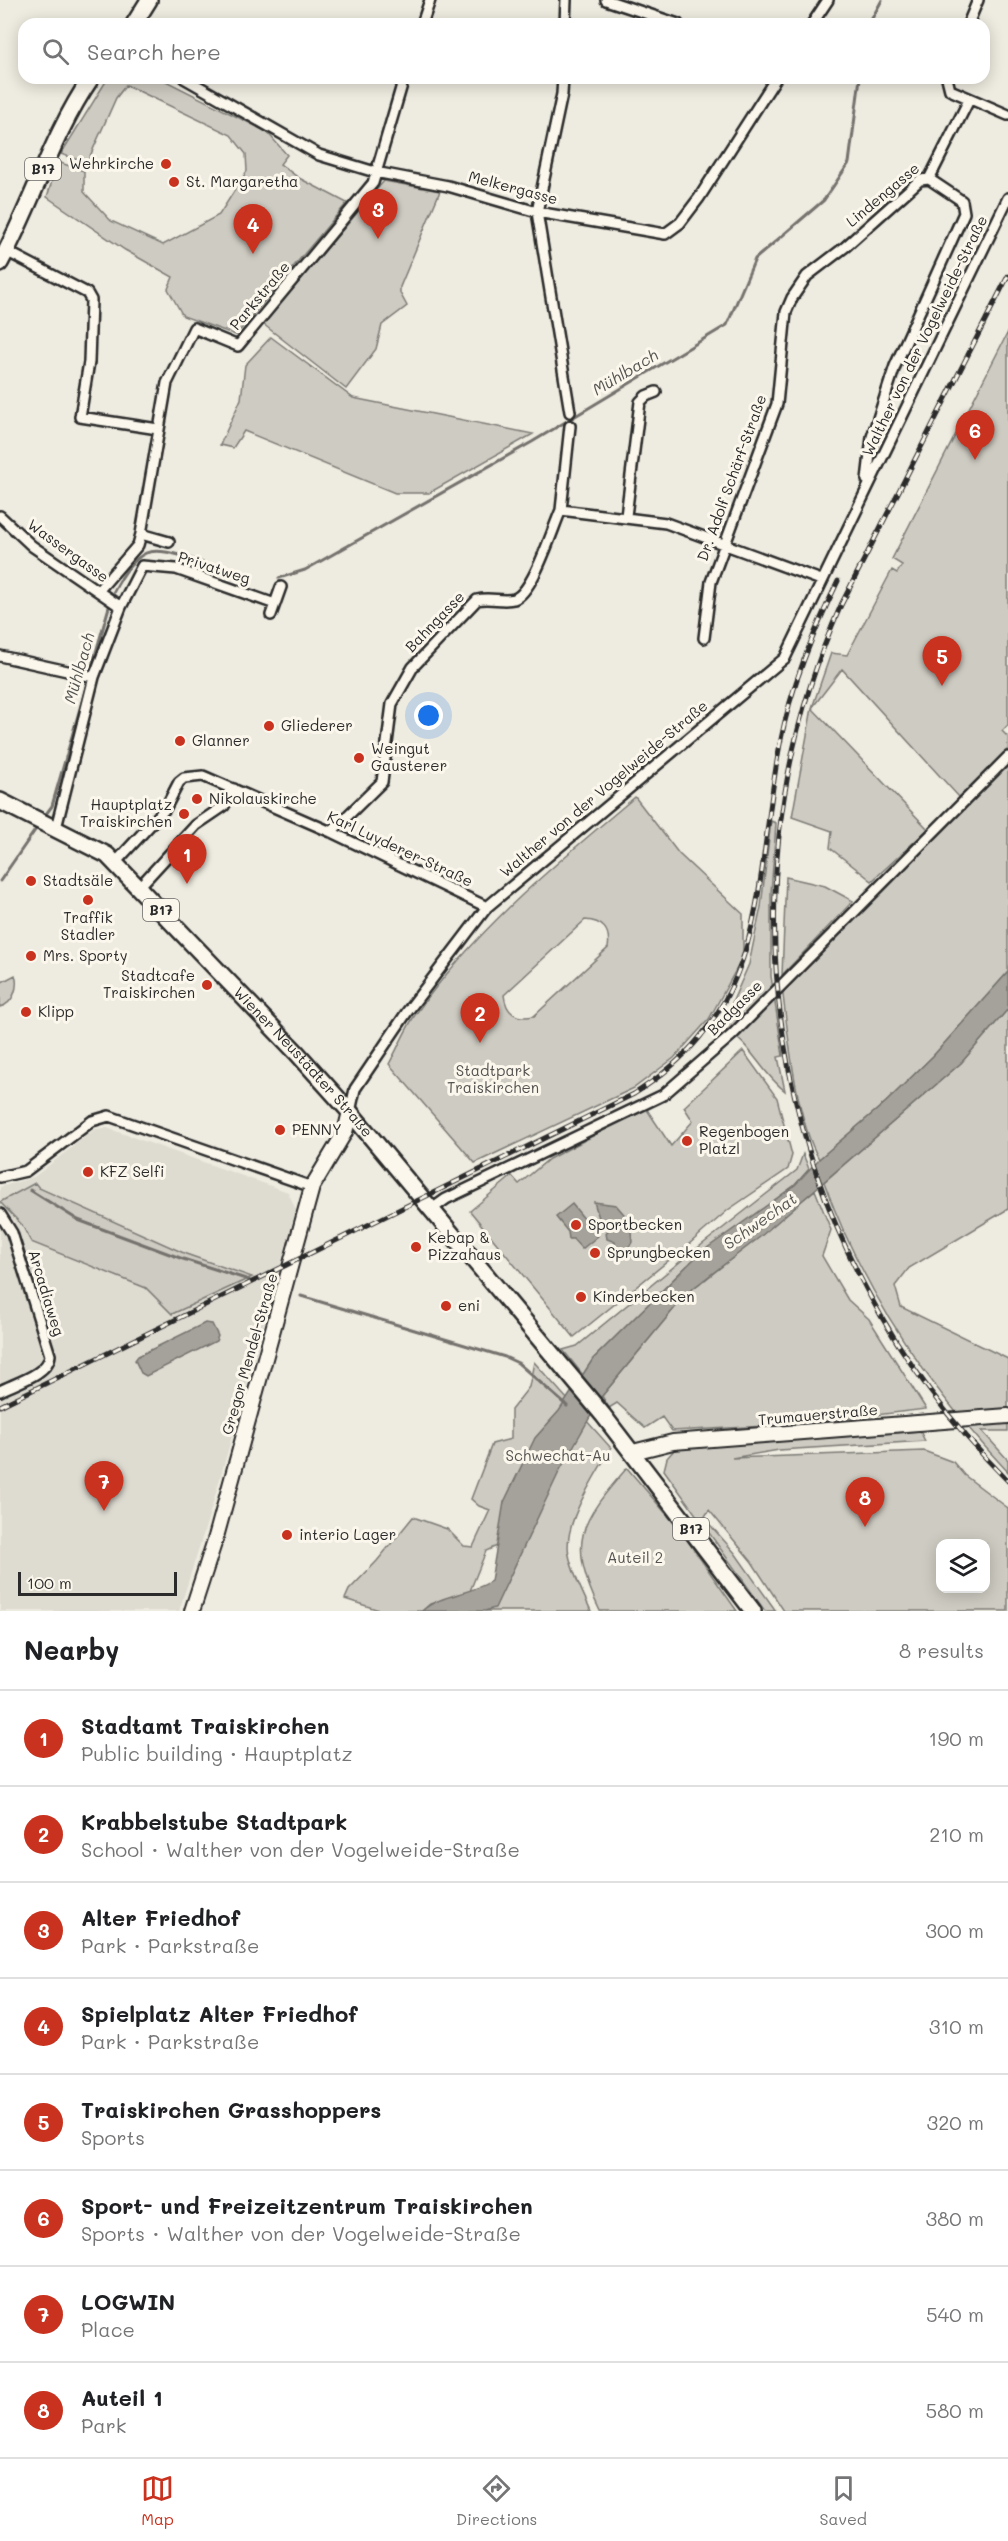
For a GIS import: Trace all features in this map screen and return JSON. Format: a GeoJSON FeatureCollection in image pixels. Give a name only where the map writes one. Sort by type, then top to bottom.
{"type":"FeatureCollection","features":[{"type":"Feature","properties":{"kind":"main road"},"geometry":{"type":"LineString","coordinates":[[138,18],[149,0]]}},
{"type":"Feature","properties":{"kind":"main road","name":"B17"},"geometry":{"type":"LineString","coordinates":[[3,257],[26,212],[53,145],[88,84]]}},
{"type":"Feature","properties":{"kind":"main road","name":"Wiener Neustädter Straße"},"geometry":{"type":"LineString","coordinates":[[0,801],[98,849],[121,857],[140,886],[213,968],[297,1053],[350,1112],[633,1452]]}},
{"type":"Feature","properties":{"kind":"main road","name":"B17"},"geometry":{"type":"LineString","coordinates":[[633,1452],[753,1611]]}},
{"type":"Feature","properties":{"kind":"street"},"geometry":{"type":"LineString","coordinates":[[424,18],[430,0]]}},
{"type":"Feature","properties":{"kind":"street"},"geometry":{"type":"LineString","coordinates":[[566,18],[567,0]]}},
{"type":"Feature","properties":{"kind":"street"},"geometry":{"type":"LineString","coordinates":[[606,0],[660,18]]}},
{"type":"Feature","properties":{"kind":"street"},"geometry":{"type":"LineString","coordinates":[[816,18],[828,0]]}},
{"type":"Feature","properties":{"kind":"street"},"geometry":{"type":"LineString","coordinates":[[970,18],[978,0]]}},
{"type":"Feature","properties":{"kind":"street","name":"Melkergasse"},"geometry":{"type":"LineString","coordinates":[[195,84],[319,155],[375,172],[448,186],[537,212],[657,233],[672,230],[681,223],[772,84]]}},
{"type":"Feature","properties":{"kind":"street"},"geometry":{"type":"LineString","coordinates":[[375,172],[402,84]]}},
{"type":"Feature","properties":{"kind":"street"},"geometry":{"type":"LineString","coordinates":[[563,84],[537,212],[570,412]]}},
{"type":"Feature","properties":{"kind":"street"},"geometry":{"type":"LineString","coordinates":[[948,84],[950,90],[969,100],[1008,115]]}},
{"type":"Feature","properties":{"kind":"street","name":"Lindengasse"},"geometry":{"type":"LineString","coordinates":[[818,267],[920,180],[929,179],[969,100]]}},
{"type":"Feature","properties":{"kind":"street","name":"Parkstraße"},"geometry":{"type":"LineString","coordinates":[[141,534],[167,382],[194,328],[238,345],[373,183],[375,172]]}},
{"type":"Feature","properties":{"kind":"street","name":"Walther von der Vogelweide-Straße"},"geometry":{"type":"LineString","coordinates":[[867,486],[872,437],[896,366],[964,213],[962,201],[929,179]]}},
{"type":"Feature","properties":{"kind":"street","name":"Walther von der Vogelweide-Straße"},"geometry":{"type":"LineString","coordinates":[[350,1112],[356,1089],[407,1012],[488,906],[785,658],[1008,198]]}},
{"type":"Feature","properties":{"kind":"street"},"geometry":{"type":"LineString","coordinates":[[3,257],[87,293],[91,300],[89,362],[80,417],[158,429]]}},
{"type":"Feature","properties":{"kind":"street","name":"Dr. Adolf Schärf-Straße"},"geometry":{"type":"LineString","coordinates":[[704,638],[711,582],[777,404],[786,312],[807,276],[818,267]]}},
{"type":"Feature","properties":{"kind":"street"},"geometry":{"type":"LineString","coordinates":[[626,516],[640,402],[646,396],[656,393]]}},
{"type":"Feature","properties":{"kind":"street","name":"Bahngasse"},"geometry":{"type":"LineString","coordinates":[[331,832],[382,782],[392,704],[413,667],[477,600],[486,598],[511,600],[526,591],[561,510],[570,426]]}},
{"type":"Feature","properties":{"kind":"street"},"geometry":{"type":"LineString","coordinates":[[561,510],[626,516],[666,523],[821,580]]}},
{"type":"Feature","properties":{"kind":"street","name":"Wassergasse"},"geometry":{"type":"LineString","coordinates":[[0,516],[32,546],[110,600]]}},
{"type":"Feature","properties":{"kind":"street"},"geometry":{"type":"LineString","coordinates":[[47,824],[110,600],[138,545],[141,534],[169,542]]}},
{"type":"Feature","properties":{"kind":"street","name":"Privatweg"},"geometry":{"type":"LineString","coordinates":[[110,600],[142,566],[176,569],[275,604]]}},
{"type":"Feature","properties":{"kind":"street"},"geometry":{"type":"LineString","coordinates":[[271,615],[281,587]]}},
{"type":"Feature","properties":{"kind":"street"},"geometry":{"type":"LineString","coordinates":[[0,656],[89,676]]}},
{"type":"Feature","properties":{"kind":"street","name":"Badgasse"},"geometry":{"type":"LineString","coordinates":[[432,1209],[446,1199],[663,1095],[732,1035],[1008,756]]}},
{"type":"Feature","properties":{"kind":"street","name":"Karl Luyderer-Straße"},"geometry":{"type":"LineString","coordinates":[[121,857],[165,809],[184,778],[203,776],[331,832],[488,906]]}},
{"type":"Feature","properties":{"kind":"street"},"geometry":{"type":"LineString","coordinates":[[140,886],[196,825],[224,806],[234,789]]}},
{"type":"Feature","properties":{"kind":"street","name":"Gregor Mendel-Straße"},"geometry":{"type":"LineString","coordinates":[[192,1611],[216,1536],[312,1187],[345,1132],[350,1112]]}},
{"type":"Feature","properties":{"kind":"street"},"geometry":{"type":"LineString","coordinates":[[0,1177],[26,1171],[92,1121],[110,1116],[312,1187]]}},
{"type":"Feature","properties":{"kind":"street","name":"Arcadiaweg"},"geometry":{"type":"LineString","coordinates":[[0,1214],[12,1233],[50,1361],[42,1370],[0,1391]]}},
{"type":"Feature","properties":{"kind":"street","name":"Trumauerstraße"},"geometry":{"type":"LineString","coordinates":[[633,1452],[673,1442],[1008,1416]]}},
{"type":"Feature","properties":{"kind":"shaded area"},"geometry":{"type":"Polygon","coordinates":[[[107,1128],[288,1192],[296,1210],[213,1503],[179,1611],[0,1611],[0,1187],[34,1177],[95,1129],[107,1128]]]}},
{"type":"Feature","properties":{"kind":"green space"},"geometry":{"type":"Polygon","coordinates":[[[104,84],[172,84],[267,132],[287,155],[280,164],[299,178],[347,203],[236,335],[183,316],[168,289],[173,277],[125,250],[47,197],[58,162],[84,171],[84,192],[111,221],[163,245],[219,215],[247,171],[246,154],[231,135],[126,85],[116,98],[87,163],[61,154],[104,84]]]}},
{"type":"Feature","properties":{"kind":"green space"},"geometry":{"type":"Polygon","coordinates":[[[384,181],[440,191],[400,287],[400,293],[407,306],[382,325],[376,349],[346,389],[263,324],[384,181]]]}},
{"type":"Feature","properties":{"kind":"green space"},"geometry":{"type":"Polygon","coordinates":[[[1008,332],[1008,725],[1002,731],[1008,737],[1008,749],[959,797],[842,669],[812,708],[831,653],[847,655],[892,570],[897,573],[902,565],[892,559],[1008,332]]]}},
{"type":"Feature","properties":{"kind":"green space"},"geometry":{"type":"Polygon","coordinates":[[[271,337],[353,398],[533,434],[429,493],[395,493],[244,431],[233,448],[220,445],[241,399],[245,365],[271,337]]]}},
{"type":"Feature","properties":{"kind":"green space"},"geometry":{"type":"Polygon","coordinates":[[[812,708],[928,829],[872,881],[830,848],[832,831],[792,817],[812,708]]]}},
{"type":"Feature","properties":{"kind":"green space"},"geometry":{"type":"Polygon","coordinates":[[[1008,764],[1008,972],[933,1056],[886,1102],[819,1159],[804,1122],[799,1100],[782,987],[882,893],[1008,764]]]}},
{"type":"Feature","properties":{"kind":"green space","name":"Stadtpark Traiskirchen"},"geometry":{"type":"Polygon","coordinates":[[[635,797],[679,854],[743,914],[743,957],[709,1019],[674,1058],[634,1088],[475,1163],[389,1064],[415,1015],[464,954],[546,873],[635,797]],[[585,920],[504,995],[507,1006],[513,1014],[522,1017],[534,1016],[608,948],[607,931],[597,922],[585,920]]]}},
{"type":"Feature","properties":{"kind":"green space"},"geometry":{"type":"Polygon","coordinates":[[[771,821],[776,823],[771,893],[771,976],[783,1056],[778,1057],[785,1091],[768,1075],[748,1048],[721,1028],[749,964],[761,907],[771,821]]]}},
{"type":"Feature","properties":{"kind":"green space"},"geometry":{"type":"Polygon","coordinates":[[[786,877],[825,886],[853,901],[782,975],[786,877]]]}},
{"type":"Feature","properties":{"kind":"green space"},"geometry":{"type":"Polygon","coordinates":[[[15,975],[16,985],[12,999],[0,1007],[0,983],[15,975]]]}},
{"type":"Feature","properties":{"kind":"green space"},"geometry":{"type":"Polygon","coordinates":[[[1008,1009],[1008,1209],[909,1268],[895,1286],[901,1307],[1008,1359],[1008,1431],[982,1431],[1008,1460],[1008,1472],[951,1407],[901,1336],[858,1261],[824,1182],[961,1063],[1008,1009]]]}},
{"type":"Feature","properties":{"kind":"green space"},"geometry":{"type":"Polygon","coordinates":[[[743,1051],[777,1098],[792,1155],[788,1169],[728,1210],[681,1251],[686,1257],[797,1170],[803,1154],[809,1169],[795,1185],[691,1262],[705,1280],[815,1190],[831,1230],[822,1256],[848,1300],[869,1319],[926,1409],[801,1424],[672,1431],[662,1417],[645,1428],[617,1403],[609,1408],[602,1396],[687,1293],[700,1283],[687,1266],[593,1359],[583,1375],[563,1350],[577,1346],[682,1260],[678,1253],[574,1337],[470,1211],[512,1176],[519,1184],[549,1159],[646,1108],[671,1146],[693,1121],[684,1107],[743,1051]]]}},
{"type":"Feature","properties":{"kind":"green space"},"geometry":{"type":"Polygon","coordinates":[[[35,1183],[39,1188],[186,1254],[252,1277],[172,1314],[146,1288],[31,1242],[22,1225],[0,1202],[35,1183]]]}},
{"type":"Feature","properties":{"kind":"green space","name":"Schwechat-Au"},"geometry":{"type":"Polygon","coordinates":[[[534,1362],[611,1448],[575,1515],[568,1543],[573,1570],[591,1611],[485,1611],[491,1609],[502,1520],[497,1546],[486,1551],[470,1591],[430,1604],[422,1611],[382,1611],[345,1599],[349,1590],[377,1561],[413,1517],[447,1529],[464,1546],[473,1547],[490,1510],[479,1506],[471,1499],[492,1444],[511,1439],[511,1410],[529,1387],[534,1362]]]}},
{"type":"Feature","properties":{"kind":"green space"},"geometry":{"type":"Polygon","coordinates":[[[920,1431],[925,1441],[779,1450],[732,1458],[924,1451],[953,1462],[964,1475],[1008,1508],[1008,1611],[784,1611],[752,1562],[709,1510],[704,1518],[735,1553],[776,1611],[765,1611],[664,1470],[667,1458],[675,1449],[920,1431]]]}},
{"type":"Feature","properties":{"kind":"green space","name":"Auteil 2"},"geometry":{"type":"Polygon","coordinates":[[[627,1468],[680,1530],[737,1611],[600,1611],[584,1567],[581,1550],[583,1534],[598,1504],[627,1468]]]}},
{"type":"Feature","properties":{"kind":"water","name":"Schwechat"},"geometry":{"type":"Polygon","coordinates":[[[1008,972],[1008,1009],[961,1063],[760,1237],[687,1293],[602,1396],[560,1470],[495,1608],[485,1611],[422,1611],[437,1601],[483,1586],[491,1581],[504,1502],[535,1438],[559,1411],[593,1359],[700,1253],[794,1186],[819,1159],[886,1102],[933,1056],[1008,972]]]}},
{"type":"Feature","properties":{"kind":"water"},"geometry":{"type":"Polygon","coordinates":[[[594,1202],[616,1205],[630,1221],[632,1242],[622,1259],[615,1250],[615,1242],[607,1239],[606,1233],[609,1229],[599,1218],[594,1202]]]}},
{"type":"Feature","properties":{"kind":"water","name":"Sportbecken"},"geometry":{"type":"Polygon","coordinates":[[[572,1204],[598,1236],[582,1249],[573,1239],[569,1239],[568,1232],[556,1217],[572,1204]]]}},
{"type":"Feature","properties":{"kind":"water"},"geometry":{"type":"Polygon","coordinates":[[[205,1323],[212,1324],[218,1336],[216,1341],[146,1376],[141,1373],[135,1360],[138,1356],[205,1323]]]}},
{"type":"Feature","properties":{"kind":"waterway","name":"Mühlbach"},"geometry":{"type":"LineString","coordinates":[[872,18],[882,0]]}},
{"type":"Feature","properties":{"kind":"waterway","name":"Mühlbach"},"geometry":{"type":"LineString","coordinates":[[279,578],[305,570],[532,442],[727,325],[755,259],[824,200],[849,163],[859,84]]}},
{"type":"Feature","properties":{"kind":"waterway","name":"Mühlbach"},"geometry":{"type":"LineString","coordinates":[[43,818],[52,806],[113,593],[131,565],[146,553],[166,552],[192,559],[240,578]]}},
{"type":"Feature","properties":{"kind":"waterway","name":"Mühlbach"},"geometry":{"type":"LineString","coordinates":[[0,881],[38,826]]}},
{"type":"Feature","properties":{"kind":"waterway"},"geometry":{"type":"LineString","coordinates":[[30,1190],[78,1220],[183,1259],[249,1280]]}},
{"type":"Feature","properties":{"kind":"waterway"},"geometry":{"type":"LineString","coordinates":[[301,1296],[505,1357],[518,1363],[567,1406]]}},
{"type":"Feature","properties":{"kind":"railway"},"geometry":{"type":"LineString","coordinates":[[1008,276],[841,605],[801,719],[779,835],[775,952],[789,1068],[819,1182],[866,1289],[929,1390],[1008,1481]]}},
{"type":"Feature","properties":{"kind":"railway"},"geometry":{"type":"LineString","coordinates":[[0,1406],[634,1094],[679,1060],[711,1022],[734,982],[749,939],[758,894],[780,744],[790,701],[804,660],[838,581]]}},
{"type":"Feature","properties":{"kind":"place","name":"Wehrkirche"},"geometry":{"type":"Point","coordinates":[166,164]}},
{"type":"Feature","properties":{"kind":"place","name":"St. Margaretha"},"geometry":{"type":"Point","coordinates":[174,182]}},
{"type":"Feature","properties":{"kind":"place","name":"Alter Friedhof"},"geometry":{"type":"Point","coordinates":[378,239]}},
{"type":"Feature","properties":{"kind":"place","name":"Spielplatz Alter Friedhof"},"geometry":{"type":"Point","coordinates":[253,254]}},
{"type":"Feature","properties":{"kind":"place","name":"Sport- und Freizeitzentrum Traiskirchen"},"geometry":{"type":"Point","coordinates":[975,460]}},
{"type":"Feature","properties":{"kind":"place","name":"Traiskirchen Grasshoppers"},"geometry":{"type":"Point","coordinates":[942,686]}},
{"type":"Feature","properties":{"kind":"place","name":"Gliederer"},"geometry":{"type":"Point","coordinates":[269,726]}},
{"type":"Feature","properties":{"kind":"place","name":"Glanner"},"geometry":{"type":"Point","coordinates":[180,741]}},
{"type":"Feature","properties":{"kind":"place","name":"Weingut Gausterer"},"geometry":{"type":"Point","coordinates":[359,758]}},
{"type":"Feature","properties":{"kind":"place","name":"Nikolauskirche"},"geometry":{"type":"Point","coordinates":[197,799]}},
{"type":"Feature","properties":{"kind":"place","name":"Hauptplatz Traiskirchen"},"geometry":{"type":"Point","coordinates":[184,814]}},
{"type":"Feature","properties":{"kind":"place","name":"Stadtsäle"},"geometry":{"type":"Point","coordinates":[31,881]}},
{"type":"Feature","properties":{"kind":"place","name":"Stadtamt Traiskirchen"},"geometry":{"type":"Point","coordinates":[187,884]}},
{"type":"Feature","properties":{"kind":"place","name":"Traffik Stadler"},"geometry":{"type":"Point","coordinates":[88,900]}},
{"type":"Feature","properties":{"kind":"place","name":"Mrs. Sporty"},"geometry":{"type":"Point","coordinates":[31,956]}},
{"type":"Feature","properties":{"kind":"place","name":"Stadtcafe Traiskirchen"},"geometry":{"type":"Point","coordinates":[207,985]}},
{"type":"Feature","properties":{"kind":"place","name":"Klipp"},"geometry":{"type":"Point","coordinates":[26,1012]}},
{"type":"Feature","properties":{"kind":"place","name":"Krabbelstube Stadtpark"},"geometry":{"type":"Point","coordinates":[480,1043]}},
{"type":"Feature","properties":{"kind":"place","name":"PENNY"},"geometry":{"type":"Point","coordinates":[280,1130]}},
{"type":"Feature","properties":{"kind":"place","name":"Regenbogen Platzl"},"geometry":{"type":"Point","coordinates":[687,1141]}},
{"type":"Feature","properties":{"kind":"place","name":"KFZ Selfi"},"geometry":{"type":"Point","coordinates":[88,1172]}},
{"type":"Feature","properties":{"kind":"place","name":"Sportbecken"},"geometry":{"type":"Point","coordinates":[576,1225]}},
{"type":"Feature","properties":{"kind":"place","name":"Kebap & Pizzahaus"},"geometry":{"type":"Point","coordinates":[416,1247]}},
{"type":"Feature","properties":{"kind":"place","name":"Sprungbecken"},"geometry":{"type":"Point","coordinates":[595,1253]}},
{"type":"Feature","properties":{"kind":"place","name":"Kinderbecken"},"geometry":{"type":"Point","coordinates":[581,1297]}},
{"type":"Feature","properties":{"kind":"place","name":"eni"},"geometry":{"type":"Point","coordinates":[446,1306]}},
{"type":"Feature","properties":{"kind":"place","name":"LOGWIN"},"geometry":{"type":"Point","coordinates":[104,1511]}},
{"type":"Feature","properties":{"kind":"place","name":"Auteil 1"},"geometry":{"type":"Point","coordinates":[865,1527]}},
{"type":"Feature","properties":{"kind":"place","name":"interio Lager"},"geometry":{"type":"Point","coordinates":[287,1535]}}]}
